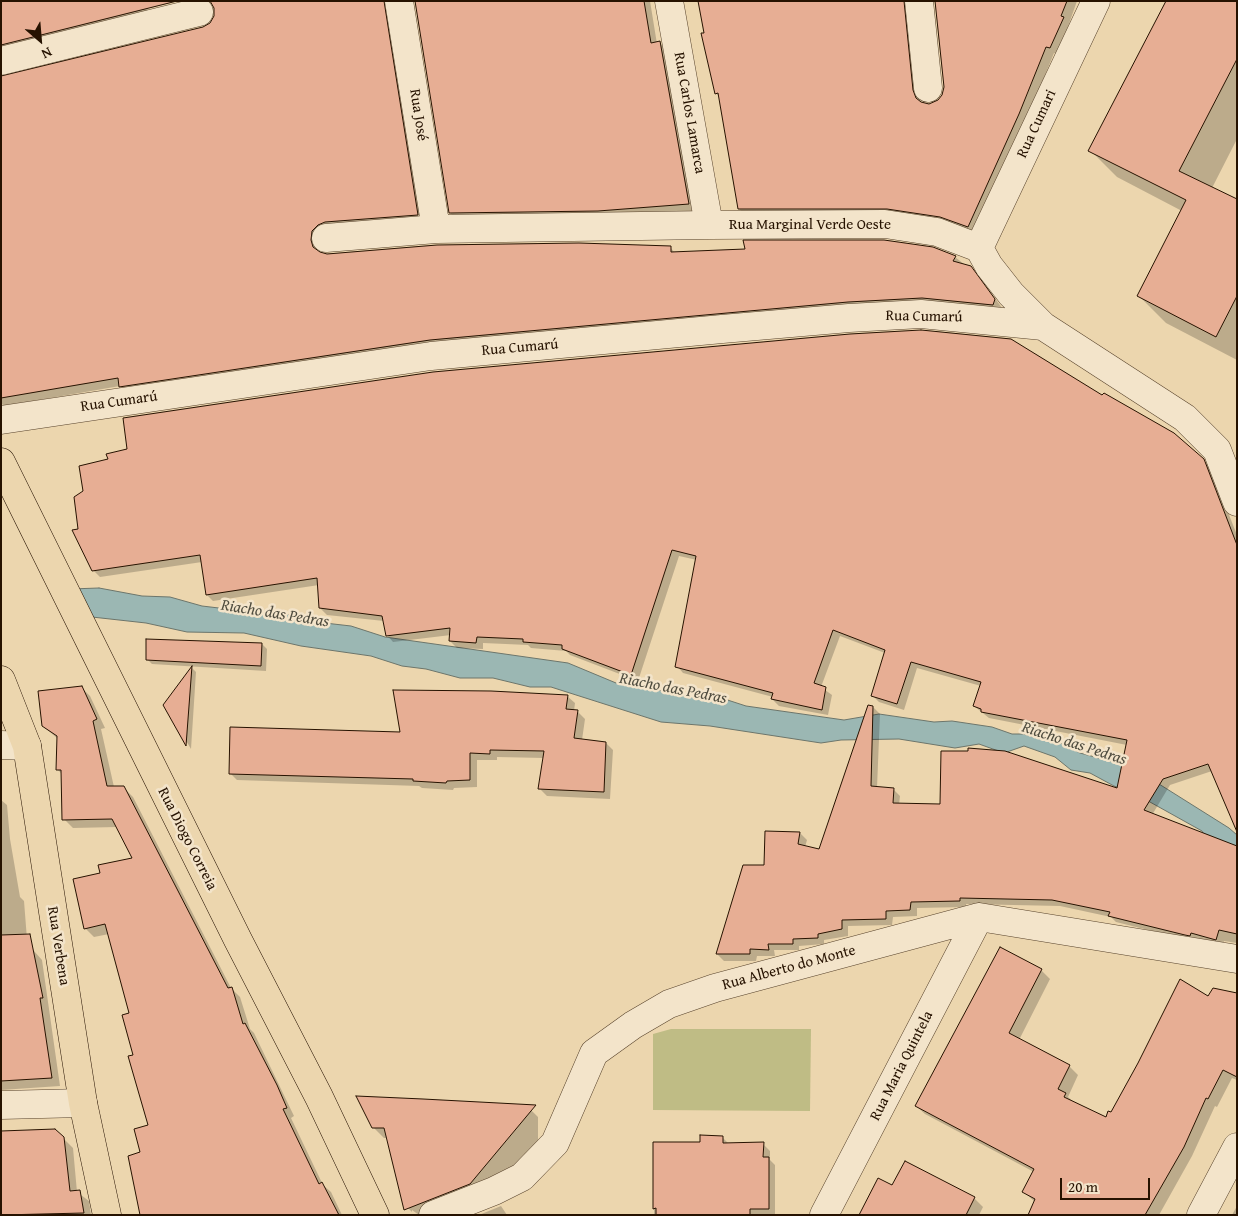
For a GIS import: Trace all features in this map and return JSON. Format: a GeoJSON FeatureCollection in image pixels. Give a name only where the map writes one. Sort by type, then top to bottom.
{"type":"FeatureCollection","features":[{"type":"Feature","properties":{"kind":"main road","name":"Rua Diogo Correia"},"geometry":{"type":"LineString","coordinates":[[1,462],[225,914],[319,1097],[375,1215]]}},
{"type":"Feature","properties":{"kind":"main road","name":"Rua Verbena"},"geometry":{"type":"LineString","coordinates":[[1,680],[106,1215]]}},
{"type":"Feature","properties":{"kind":"street","name":"Rua José"},"geometry":{"type":"LineString","coordinates":[[399,1],[436,229]]}},
{"type":"Feature","properties":{"kind":"street","name":"Rua Carlos Lamarca"},"geometry":{"type":"LineString","coordinates":[[669,1],[709,225]]}},
{"type":"Feature","properties":{"kind":"street"},"geometry":{"type":"LineString","coordinates":[[919,1],[928,88]]}},
{"type":"Feature","properties":{"kind":"street","name":"Rua Cumari"},"geometry":{"type":"LineString","coordinates":[[979,248],[1096,1]]}},
{"type":"Feature","properties":{"kind":"street"},"geometry":{"type":"LineString","coordinates":[[1,61],[199,12]]}},
{"type":"Feature","properties":{"kind":"street","name":"Rua Marginal Verde Oeste"},"geometry":{"type":"LineString","coordinates":[[326,238],[436,229],[885,224],[937,232],[979,248]]}},
{"type":"Feature","properties":{"kind":"street"},"geometry":{"type":"LineString","coordinates":[[979,248],[989,266],[1012,294],[1043,326],[1184,418],[1217,450],[1237,502]]}},
{"type":"Feature","properties":{"kind":"street","name":"Rua Cumarú"},"geometry":{"type":"LineString","coordinates":[[1,420],[431,356],[722,329],[921,314],[1043,326]]}},
{"type":"Feature","properties":{"kind":"street","name":"Rua Alberto do Monte"},"geometry":{"type":"LineString","coordinates":[[433,1215],[494,1191],[522,1177],[555,1143],[594,1053],[633,1025],[669,1004],[715,988],[979,916],[1237,959]]}},
{"type":"Feature","properties":{"kind":"street","name":"Rua Maria Quintela"},"geometry":{"type":"LineString","coordinates":[[824,1215],[979,916]]}},
{"type":"Feature","properties":{"kind":"street"},"geometry":{"type":"LineString","coordinates":[[1,1105],[83,1103]]}},
{"type":"Feature","properties":{"kind":"street"},"geometry":{"type":"LineString","coordinates":[[1201,1215],[1237,1147]]}},
{"type":"Feature","properties":{"kind":"shaded area"},"geometry":{"type":"Polygon","coordinates":[[[671,1029],[811,1029],[810,1111],[653,1110],[653,1034],[671,1029]]]}},
{"type":"Feature","properties":{"kind":"water","name":"Riacho das Pedras"},"geometry":{"type":"Polygon","coordinates":[[[99,588],[142,596],[170,597],[202,606],[244,611],[274,611],[316,622],[351,626],[385,637],[568,663],[616,683],[687,695],[709,694],[746,706],[844,720],[879,714],[934,722],[952,721],[992,727],[1012,734],[1023,734],[1063,744],[1080,753],[1113,762],[1117,760],[1142,778],[1159,784],[1229,828],[1237,835],[1237,853],[1208,842],[1202,831],[1132,792],[1114,786],[1090,773],[1071,770],[1055,757],[1024,746],[1004,753],[979,744],[955,748],[899,739],[841,740],[821,743],[710,726],[661,722],[551,687],[530,687],[493,678],[460,678],[426,669],[402,666],[371,656],[301,646],[244,633],[187,632],[146,623],[83,616],[70,589],[99,588]]]}},
{"type":"Feature","properties":{"kind":"building"},"geometry":{"type":"Polygon","coordinates":[[[1,1],[177,1],[1,45],[1,1]]]}},
{"type":"Feature","properties":{"kind":"building"},"geometry":{"type":"Polygon","coordinates":[[[210,1],[384,1],[418,215],[325,222],[318,225],[312,231],[311,240],[313,247],[320,252],[327,254],[437,245],[579,243],[671,246],[671,252],[745,249],[743,240],[884,240],[933,247],[956,256],[953,261],[971,266],[995,299],[993,305],[922,298],[848,302],[430,340],[119,387],[118,378],[1,398],[1,76],[203,27],[210,23],[214,16],[214,8],[210,1]]]}},
{"type":"Feature","properties":{"kind":"building"},"geometry":{"type":"Polygon","coordinates":[[[415,1],[644,1],[651,43],[660,41],[689,204],[598,211],[449,213],[415,1]]]}},
{"type":"Feature","properties":{"kind":"building"},"geometry":{"type":"Polygon","coordinates":[[[698,1],[904,1],[913,90],[916,98],[921,102],[929,104],[938,100],[942,95],[944,87],[935,1],[1067,1],[1061,16],[1064,17],[1050,48],[1046,47],[1019,114],[968,227],[940,217],[887,209],[738,209],[718,93],[715,94],[701,33],[704,33],[698,1]]]}},
{"type":"Feature","properties":{"kind":"building"},"geometry":{"type":"Polygon","coordinates":[[[1166,1],[1237,1],[1237,59],[1179,171],[1237,199],[1237,296],[1216,337],[1137,296],[1186,200],[1088,151],[1166,1]]]}},
{"type":"Feature","properties":{"kind":"building"},"geometry":{"type":"Polygon","coordinates":[[[921,330],[1011,339],[1102,395],[1104,393],[1174,433],[1204,459],[1237,545],[1237,832],[1208,764],[1163,779],[1144,810],[1237,846],[1237,934],[1219,930],[1216,940],[1191,933],[1190,936],[1108,916],[1110,912],[1052,900],[960,898],[960,901],[911,902],[910,910],[886,911],[886,919],[842,920],[842,929],[818,934],[818,938],[793,939],[793,944],[768,944],[769,950],[750,949],[750,954],[716,954],[743,865],[764,865],[765,831],[800,832],[798,844],[819,849],[868,705],[873,706],[871,786],[894,788],[893,803],[940,804],[941,751],[968,751],[968,748],[1005,751],[1117,788],[1127,740],[981,712],[981,709],[973,706],[981,682],[911,662],[897,704],[871,696],[885,650],[833,630],[814,683],[826,687],[822,710],[771,699],[773,693],[675,667],[696,556],[672,550],[631,675],[562,649],[562,645],[523,642],[523,639],[477,637],[476,643],[449,641],[450,628],[386,636],[382,616],[319,608],[317,578],[206,595],[200,555],[92,571],[72,530],[78,529],[74,497],[83,491],[79,466],[108,459],[106,454],[127,449],[123,418],[433,372],[850,334],[921,330]]]}},
{"type":"Feature","properties":{"kind":"building"},"geometry":{"type":"Polygon","coordinates":[[[146,639],[262,643],[261,666],[146,660],[146,639]]]}},
{"type":"Feature","properties":{"kind":"building"},"geometry":{"type":"Polygon","coordinates":[[[192,666],[186,746],[163,705],[192,666]]]}},
{"type":"Feature","properties":{"kind":"building"},"geometry":{"type":"Polygon","coordinates":[[[82,686],[97,719],[93,721],[107,786],[124,786],[228,988],[232,987],[243,1024],[245,1023],[277,1085],[287,1108],[283,1109],[319,1184],[322,1182],[339,1215],[140,1215],[128,1156],[140,1152],[134,1129],[148,1125],[128,1056],[133,1055],[122,1015],[129,1013],[105,924],[84,929],[73,879],[100,873],[98,865],[132,858],[112,819],[62,820],[61,770],[56,770],[57,736],[42,726],[38,691],[82,686]]]}},
{"type":"Feature","properties":{"kind":"building"},"geometry":{"type":"Polygon","coordinates":[[[393,690],[491,691],[568,695],[566,709],[578,710],[574,738],[606,742],[604,792],[538,789],[544,751],[490,750],[490,754],[470,753],[470,780],[447,781],[446,783],[413,781],[413,779],[229,774],[230,727],[400,732],[393,690]]]}},
{"type":"Feature","properties":{"kind":"building"},"geometry":{"type":"Polygon","coordinates":[[[30,934],[43,998],[40,998],[52,1078],[1,1081],[1,935],[30,934]]]}},
{"type":"Feature","properties":{"kind":"building"},"geometry":{"type":"Polygon","coordinates":[[[1000,947],[1042,969],[1009,1033],[1070,1065],[1058,1089],[1066,1093],[1064,1097],[1106,1117],[1108,1111],[1111,1112],[1138,1063],[1180,979],[1208,996],[1213,988],[1237,993],[1237,1077],[1223,1070],[1208,1099],[1206,1098],[1184,1147],[1145,1215],[1028,1215],[1035,1199],[1022,1192],[1034,1169],[915,1106],[1000,947]]]}},
{"type":"Feature","properties":{"kind":"building"},"geometry":{"type":"Polygon","coordinates":[[[356,1096],[536,1105],[470,1184],[404,1210],[384,1128],[372,1128],[356,1096]]]}},
{"type":"Feature","properties":{"kind":"building"},"geometry":{"type":"Polygon","coordinates":[[[55,1129],[64,1137],[70,1191],[80,1190],[84,1213],[1,1215],[1,1131],[55,1129]]]}},
{"type":"Feature","properties":{"kind":"building"},"geometry":{"type":"Polygon","coordinates":[[[700,1135],[723,1136],[723,1143],[764,1142],[763,1157],[769,1157],[769,1209],[750,1209],[750,1215],[656,1215],[656,1208],[653,1209],[653,1142],[700,1142],[700,1135]]]}},
{"type":"Feature","properties":{"kind":"building"},"geometry":{"type":"Polygon","coordinates":[[[905,1161],[975,1197],[966,1215],[859,1215],[878,1178],[892,1185],[905,1161]]]}}]}
